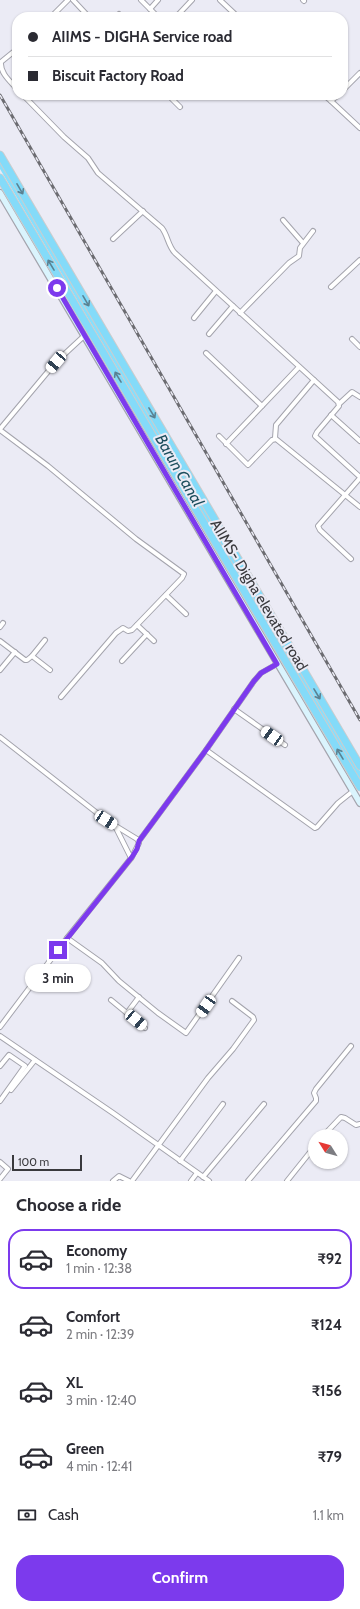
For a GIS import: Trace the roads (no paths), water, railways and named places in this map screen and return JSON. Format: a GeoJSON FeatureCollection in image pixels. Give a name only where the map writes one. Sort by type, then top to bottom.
{"type":"FeatureCollection","features":[{"type":"Feature","properties":{"kind":"highway","name":"AIIMS- Digha elevated road"},"geometry":{"type":"LineString","coordinates":[[0,155],[360,766]]}},
{"type":"Feature","properties":{"kind":"highway","name":"AIIMS- Digha elevated road"},"geometry":{"type":"LineString","coordinates":[[0,178],[357,789]]}},
{"type":"Feature","properties":{"kind":"main road"},"geometry":{"type":"LineString","coordinates":[[0,193],[277,664],[357,789],[360,803]]}},
{"type":"Feature","properties":{"kind":"street"},"geometry":{"type":"LineString","coordinates":[[57,12],[68,0]]}},
{"type":"Feature","properties":{"kind":"street"},"geometry":{"type":"LineString","coordinates":[[73,0],[84,12]]}},
{"type":"Feature","properties":{"kind":"street"},"geometry":{"type":"LineString","coordinates":[[141,0],[153,12]]}},
{"type":"Feature","properties":{"kind":"street"},"geometry":{"type":"LineString","coordinates":[[150,9],[158,0]]}},
{"type":"Feature","properties":{"kind":"street"},"geometry":{"type":"LineString","coordinates":[[181,12],[192,0]]}},
{"type":"Feature","properties":{"kind":"street"},"geometry":{"type":"LineString","coordinates":[[220,0],[233,12]]}},
{"type":"Feature","properties":{"kind":"street"},"geometry":{"type":"LineString","coordinates":[[12,53],[1,62],[0,68],[3,74],[12,83]]}},
{"type":"Feature","properties":{"kind":"street"},"geometry":{"type":"LineString","coordinates":[[348,85],[360,73]]}},
{"type":"Feature","properties":{"kind":"street"},"geometry":{"type":"LineString","coordinates":[[28,100],[64,137],[88,158],[98,173],[143,211],[165,232],[173,251],[339,404]]}},
{"type":"Feature","properties":{"kind":"street"},"geometry":{"type":"LineString","coordinates":[[173,100],[180,107]]}},
{"type":"Feature","properties":{"kind":"street"},"geometry":{"type":"LineString","coordinates":[[331,101],[360,128]]}},
{"type":"Feature","properties":{"kind":"street"},"geometry":{"type":"LineString","coordinates":[[113,239],[143,211]]}},
{"type":"Feature","properties":{"kind":"street"},"geometry":{"type":"LineString","coordinates":[[283,220],[304,244]]}},
{"type":"Feature","properties":{"kind":"street"},"geometry":{"type":"LineString","coordinates":[[240,312],[299,256],[299,249],[313,231]]}},
{"type":"Feature","properties":{"kind":"street"},"geometry":{"type":"LineString","coordinates":[[331,287],[360,260]]}},
{"type":"Feature","properties":{"kind":"street"},"geometry":{"type":"LineString","coordinates":[[194,318],[216,291]]}},
{"type":"Feature","properties":{"kind":"street"},"geometry":{"type":"LineString","coordinates":[[210,334],[233,306]]}},
{"type":"Feature","properties":{"kind":"street"},"geometry":{"type":"LineString","coordinates":[[61,697],[120,629],[122,628],[130,631],[137,625],[182,578],[184,574],[136,539],[48,466],[0,430],[56,362],[84,336]]}},
{"type":"Feature","properties":{"kind":"street"},"geometry":{"type":"LineString","coordinates":[[352,339],[360,347]]}},
{"type":"Feature","properties":{"kind":"street"},"geometry":{"type":"LineString","coordinates":[[206,353],[262,406]]}},
{"type":"Feature","properties":{"kind":"street"},"geometry":{"type":"LineString","coordinates":[[226,444],[299,367]]}},
{"type":"Feature","properties":{"kind":"street"},"geometry":{"type":"LineString","coordinates":[[314,380],[276,425],[274,429],[275,438],[360,507]]}},
{"type":"Feature","properties":{"kind":"street"},"geometry":{"type":"LineString","coordinates":[[351,559],[318,528],[320,523],[346,496],[360,477],[316,437],[317,432],[339,404],[352,392],[360,397]]}},
{"type":"Feature","properties":{"kind":"street"},"geometry":{"type":"LineString","coordinates":[[331,415],[360,441]]}},
{"type":"Feature","properties":{"kind":"street"},"geometry":{"type":"LineString","coordinates":[[219,436],[248,465],[275,438]]}},
{"type":"Feature","properties":{"kind":"street"},"geometry":{"type":"LineString","coordinates":[[166,595],[186,614]]}},
{"type":"Feature","properties":{"kind":"street"},"geometry":{"type":"LineString","coordinates":[[137,625],[154,641]]}},
{"type":"Feature","properties":{"kind":"street"},"geometry":{"type":"LineString","coordinates":[[122,661],[147,634]]}},
{"type":"Feature","properties":{"kind":"street"},"geometry":{"type":"LineString","coordinates":[[0,641],[26,660],[32,656],[45,640]]}},
{"type":"Feature","properties":{"kind":"street"},"geometry":{"type":"LineString","coordinates":[[0,670],[15,652]]}},
{"type":"Feature","properties":{"kind":"street"},"geometry":{"type":"LineString","coordinates":[[32,656],[50,670]]}},
{"type":"Feature","properties":{"kind":"street"},"geometry":{"type":"LineString","coordinates":[[0,1027],[66,938],[131,858],[137,849],[139,841],[258,676],[277,664]]}},
{"type":"Feature","properties":{"kind":"street"},"geometry":{"type":"LineString","coordinates":[[234,709],[285,745]]}},
{"type":"Feature","properties":{"kind":"street"},"geometry":{"type":"LineString","coordinates":[[0,745],[2,739],[116,827],[139,841]]}},
{"type":"Feature","properties":{"kind":"street"},"geometry":{"type":"LineString","coordinates":[[206,750],[315,828],[338,803],[357,789]]}},
{"type":"Feature","properties":{"kind":"street"},"geometry":{"type":"LineString","coordinates":[[116,827],[131,858]]}},
{"type":"Feature","properties":{"kind":"street"},"geometry":{"type":"LineString","coordinates":[[66,938],[102,963],[115,978],[186,1033],[239,958]]}},
{"type":"Feature","properties":{"kind":"street"},"geometry":{"type":"LineString","coordinates":[[127,1013],[139,997]]}},
{"type":"Feature","properties":{"kind":"street"},"geometry":{"type":"LineString","coordinates":[[111,1000],[145,1028]]}},
{"type":"Feature","properties":{"kind":"street"},"geometry":{"type":"LineString","coordinates":[[132,1181],[254,1020],[253,1017],[232,1001]]}},
{"type":"Feature","properties":{"kind":"street"},"geometry":{"type":"LineString","coordinates":[[0,1036],[209,1181]]}},
{"type":"Feature","properties":{"kind":"street"},"geometry":{"type":"LineString","coordinates":[[248,1181],[316,1101],[314,1093],[316,1089],[351,1046]]}},
{"type":"Feature","properties":{"kind":"street"},"geometry":{"type":"LineString","coordinates":[[17,1059],[23,1051]]}},
{"type":"Feature","properties":{"kind":"street"},"geometry":{"type":"LineString","coordinates":[[0,1066],[9,1055],[24,1064],[25,1067],[0,1101]]}},
{"type":"Feature","properties":{"kind":"street"},"geometry":{"type":"LineString","coordinates":[[0,1105],[35,1060]]}},
{"type":"Feature","properties":{"kind":"street"},"geometry":{"type":"LineString","coordinates":[[180,1161],[223,1104]]}},
{"type":"Feature","properties":{"kind":"street"},"geometry":{"type":"LineString","coordinates":[[203,1177],[264,1104]]}},
{"type":"Feature","properties":{"kind":"street"},"geometry":{"type":"LineString","coordinates":[[330,1129],[341,1117],[356,1125],[360,1124]]}},
{"type":"Feature","properties":{"kind":"street"},"geometry":{"type":"LineString","coordinates":[[287,1181],[308,1155]]}},
{"type":"Feature","properties":{"kind":"street"},"geometry":{"type":"LineString","coordinates":[[0,1162],[8,1169],[0,1179]]}},
{"type":"Feature","properties":{"kind":"street"},"geometry":{"type":"LineString","coordinates":[[191,1181],[197,1173]]}},
{"type":"Feature","properties":{"kind":"street"},"geometry":{"type":"LineString","coordinates":[[113,1181],[119,1176],[129,1181]]}},
{"type":"Feature","properties":{"kind":"waterway","name":"Barun Canal"},"geometry":{"type":"LineString","coordinates":[[0,164],[360,776]]}},
{"type":"Feature","properties":{"kind":"railway"},"geometry":{"type":"LineString","coordinates":[[0,95],[360,720]]}}]}
